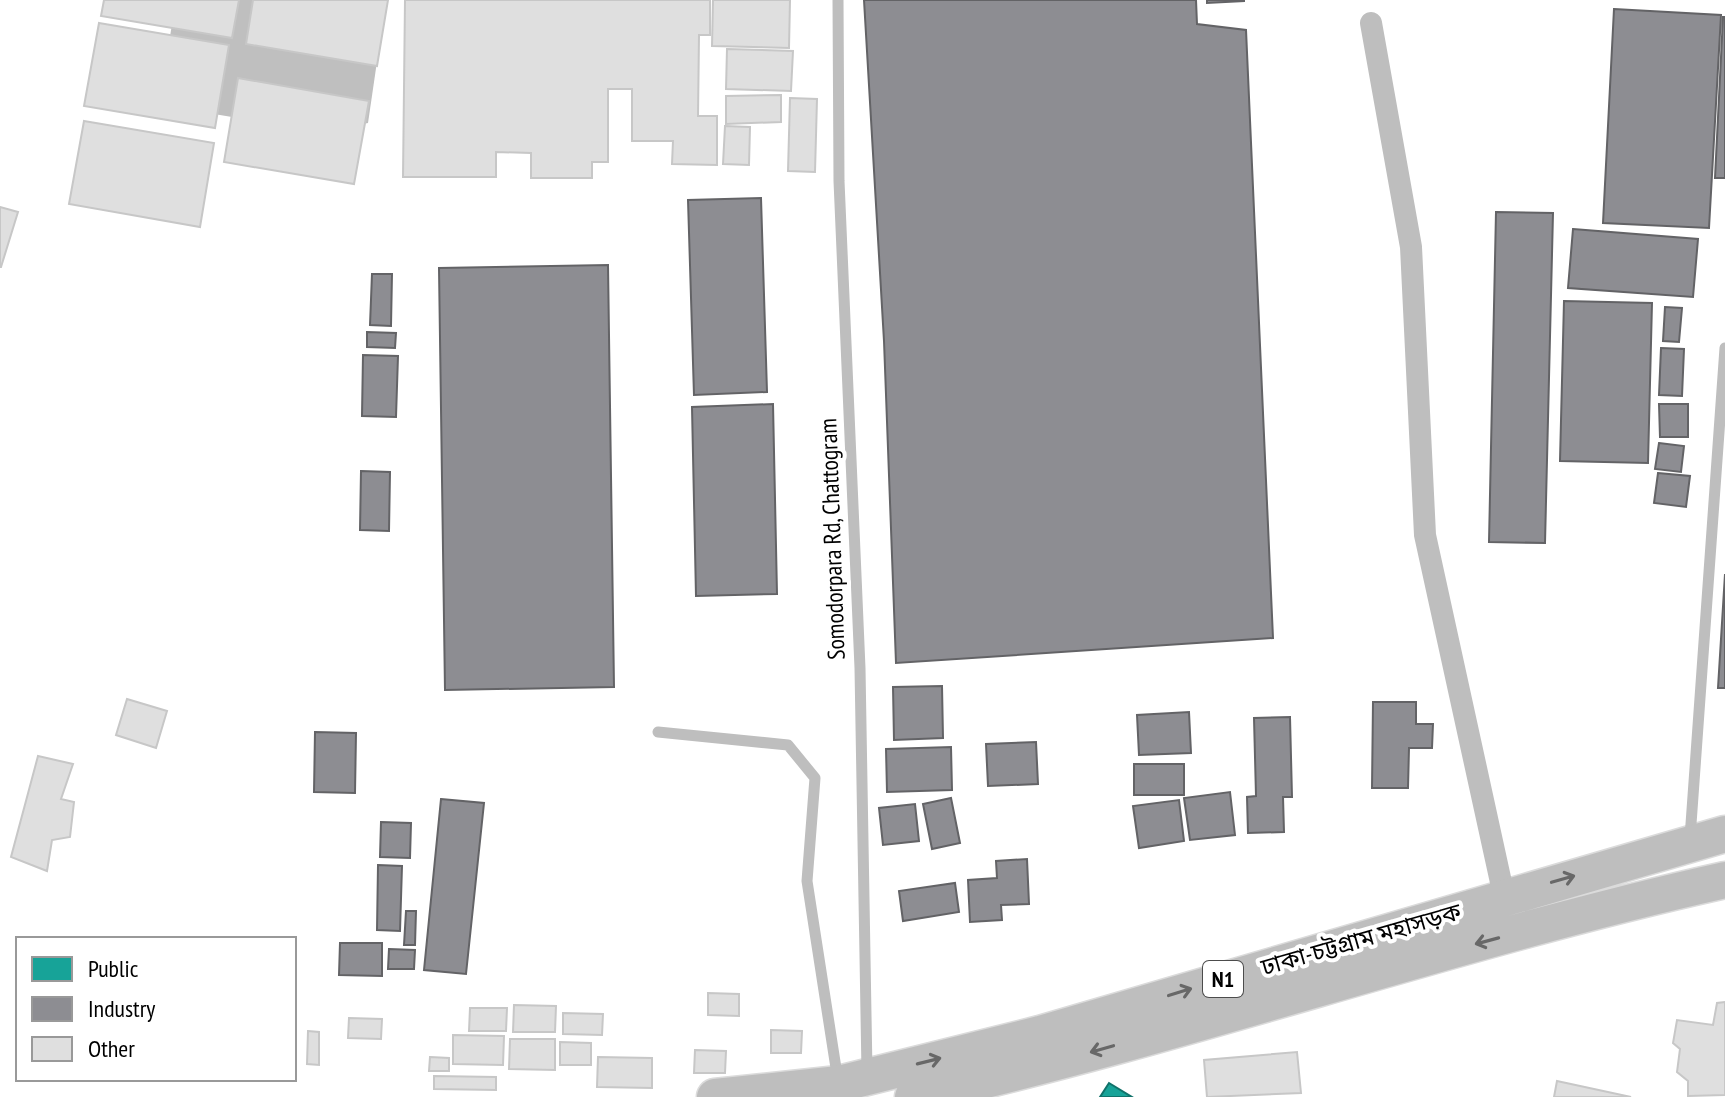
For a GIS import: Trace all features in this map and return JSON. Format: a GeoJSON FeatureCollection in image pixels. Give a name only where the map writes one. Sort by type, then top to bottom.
{"type":"FeatureCollection","features":[{"type":"Feature","properties":{"kind":"highway","name":"ঢাকা-চট্টগ্রাম মহাসড়ক"},"geometry":{"type":"LineString","coordinates":[[715,1097],[853,1080],[1040,1034],[1504,896],[1725,834]]}},
{"type":"Feature","properties":{"kind":"highway","name":"ঢাকা-চট্টগ্রাম মহাসড়ক"},"geometry":{"type":"LineString","coordinates":[[913,1097],[1009,1075],[1339,980],[1725,880]]}},
{"type":"Feature","properties":{"kind":"street"},"geometry":{"type":"LineString","coordinates":[[1371,23],[1411,247],[1425,535],[1504,896]]}},
{"type":"Feature","properties":{"kind":"street"},"geometry":{"type":"LineString","coordinates":[[1690,842],[1690,888]]}},
{"type":"Feature","properties":{"kind":"lane","name":"Somodorpara Rd, Chattogram"},"geometry":{"type":"LineString","coordinates":[[838,0],[839,181],[860,668],[853,1080]]}},
{"type":"Feature","properties":{"kind":"lane"},"geometry":{"type":"LineString","coordinates":[[1690,842],[1725,348]]}},
{"type":"Feature","properties":{"kind":"lane"},"geometry":{"type":"LineString","coordinates":[[658,732],[788,745],[815,778],[807,881],[853,1080]]}},
{"type":"Feature","properties":{"kind":"shaded area"},"geometry":{"type":"Polygon","coordinates":[[[176,0],[386,0],[368,123],[323,132],[214,114],[164,73],[176,0]]]}},
{"type":"Feature","properties":{"kind":"building: Public"},"geometry":{"type":"Polygon","coordinates":[[[1109,1083],[1132,1097],[1100,1097],[1109,1083]]]}},
{"type":"Feature","properties":{"kind":"building: Industry"},"geometry":{"type":"Polygon","coordinates":[[[864,0],[1196,0],[1197,24],[1246,30],[1273,638],[896,663],[884,341],[864,0]]]}},
{"type":"Feature","properties":{"kind":"building: Industry"},"geometry":{"type":"Polygon","coordinates":[[[1207,0],[1244,0],[1244,1],[1207,3],[1207,0]]]}},
{"type":"Feature","properties":{"kind":"building: Industry"},"geometry":{"type":"Polygon","coordinates":[[[1614,9],[1721,15],[1709,228],[1603,223],[1614,9]]]}},
{"type":"Feature","properties":{"kind":"building: Industry"},"geometry":{"type":"Polygon","coordinates":[[[1723,17],[1725,178],[1715,178],[1723,17]]]}},
{"type":"Feature","properties":{"kind":"building: Industry"},"geometry":{"type":"Polygon","coordinates":[[[761,198],[767,392],[694,395],[688,200],[761,198]]]}},
{"type":"Feature","properties":{"kind":"building: Industry"},"geometry":{"type":"Polygon","coordinates":[[[1496,212],[1553,213],[1545,543],[1489,542],[1496,212]]]}},
{"type":"Feature","properties":{"kind":"building: Industry"},"geometry":{"type":"Polygon","coordinates":[[[1573,229],[1698,239],[1693,297],[1568,288],[1573,229]]]}},
{"type":"Feature","properties":{"kind":"building: Industry"},"geometry":{"type":"Polygon","coordinates":[[[608,265],[614,687],[445,690],[439,268],[608,265]]]}},
{"type":"Feature","properties":{"kind":"building: Industry"},"geometry":{"type":"Polygon","coordinates":[[[372,274],[392,274],[391,326],[370,325],[372,274]]]}},
{"type":"Feature","properties":{"kind":"building: Industry"},"geometry":{"type":"Polygon","coordinates":[[[1564,301],[1652,303],[1648,463],[1560,461],[1564,301]]]}},
{"type":"Feature","properties":{"kind":"building: Industry"},"geometry":{"type":"Polygon","coordinates":[[[1665,307],[1682,308],[1679,342],[1663,341],[1665,307]]]}},
{"type":"Feature","properties":{"kind":"building: Industry"},"geometry":{"type":"Polygon","coordinates":[[[367,332],[396,333],[395,348],[367,347],[367,332]]]}},
{"type":"Feature","properties":{"kind":"building: Industry"},"geometry":{"type":"Polygon","coordinates":[[[1661,348],[1684,349],[1682,396],[1659,395],[1661,348]]]}},
{"type":"Feature","properties":{"kind":"building: Industry"},"geometry":{"type":"Polygon","coordinates":[[[363,355],[398,356],[396,417],[362,416],[363,355]]]}},
{"type":"Feature","properties":{"kind":"building: Industry"},"geometry":{"type":"Polygon","coordinates":[[[773,404],[777,594],[696,596],[692,407],[773,404]]]}},
{"type":"Feature","properties":{"kind":"building: Industry"},"geometry":{"type":"Polygon","coordinates":[[[1659,404],[1688,404],[1688,437],[1660,437],[1659,404]]]}},
{"type":"Feature","properties":{"kind":"building: Industry"},"geometry":{"type":"Polygon","coordinates":[[[1659,443],[1684,446],[1681,472],[1655,469],[1659,443]]]}},
{"type":"Feature","properties":{"kind":"building: Industry"},"geometry":{"type":"Polygon","coordinates":[[[361,471],[390,472],[389,531],[360,530],[361,471]]]}},
{"type":"Feature","properties":{"kind":"building: Industry"},"geometry":{"type":"Polygon","coordinates":[[[1658,473],[1690,476],[1686,507],[1654,503],[1658,473]]]}},
{"type":"Feature","properties":{"kind":"building: Industry"},"geometry":{"type":"Polygon","coordinates":[[[1725,574],[1725,688],[1718,688],[1725,574]]]}},
{"type":"Feature","properties":{"kind":"building: Industry"},"geometry":{"type":"Polygon","coordinates":[[[942,686],[943,738],[894,740],[893,687],[942,686]]]}},
{"type":"Feature","properties":{"kind":"building: Industry"},"geometry":{"type":"Polygon","coordinates":[[[1373,702],[1416,702],[1416,724],[1433,724],[1432,748],[1409,748],[1408,788],[1372,788],[1373,702]]]}},
{"type":"Feature","properties":{"kind":"building: Industry"},"geometry":{"type":"Polygon","coordinates":[[[1189,712],[1191,753],[1139,755],[1137,715],[1189,712]]]}},
{"type":"Feature","properties":{"kind":"building: Industry"},"geometry":{"type":"Polygon","coordinates":[[[1290,717],[1292,797],[1283,797],[1284,832],[1248,833],[1247,797],[1256,796],[1254,718],[1290,717]]]}},
{"type":"Feature","properties":{"kind":"building: Industry"},"geometry":{"type":"Polygon","coordinates":[[[315,732],[356,733],[355,793],[314,792],[315,732]]]}},
{"type":"Feature","properties":{"kind":"building: Industry"},"geometry":{"type":"Polygon","coordinates":[[[1036,742],[1038,784],[988,786],[986,744],[1036,742]]]}},
{"type":"Feature","properties":{"kind":"building: Industry"},"geometry":{"type":"Polygon","coordinates":[[[951,747],[952,790],[887,792],[886,749],[951,747]]]}},
{"type":"Feature","properties":{"kind":"building: Industry"},"geometry":{"type":"Polygon","coordinates":[[[1134,764],[1184,764],[1184,795],[1134,795],[1134,764]]]}},
{"type":"Feature","properties":{"kind":"building: Industry"},"geometry":{"type":"Polygon","coordinates":[[[1230,792],[1235,835],[1190,840],[1184,798],[1230,792]]]}},
{"type":"Feature","properties":{"kind":"building: Industry"},"geometry":{"type":"Polygon","coordinates":[[[951,798],[960,843],[932,849],[923,804],[951,798]]]}},
{"type":"Feature","properties":{"kind":"building: Industry"},"geometry":{"type":"Polygon","coordinates":[[[441,799],[484,803],[466,974],[424,970],[441,799]]]}},
{"type":"Feature","properties":{"kind":"building: Industry"},"geometry":{"type":"Polygon","coordinates":[[[1179,800],[1184,841],[1139,848],[1133,806],[1179,800]]]}},
{"type":"Feature","properties":{"kind":"building: Industry"},"geometry":{"type":"Polygon","coordinates":[[[915,804],[919,841],[883,845],[879,808],[915,804]]]}},
{"type":"Feature","properties":{"kind":"building: Industry"},"geometry":{"type":"Polygon","coordinates":[[[381,822],[411,823],[410,858],[380,857],[381,822]]]}},
{"type":"Feature","properties":{"kind":"building: Industry"},"geometry":{"type":"Polygon","coordinates":[[[1027,859],[1029,904],[1001,905],[1002,920],[970,922],[968,880],[997,878],[996,861],[1027,859]]]}},
{"type":"Feature","properties":{"kind":"building: Industry"},"geometry":{"type":"Polygon","coordinates":[[[378,865],[402,866],[400,931],[377,930],[378,865]]]}},
{"type":"Feature","properties":{"kind":"building: Industry"},"geometry":{"type":"Polygon","coordinates":[[[955,883],[959,912],[903,921],[899,891],[955,883]]]}},
{"type":"Feature","properties":{"kind":"building: Industry"},"geometry":{"type":"Polygon","coordinates":[[[406,911],[416,911],[415,945],[404,945],[406,911]]]}},
{"type":"Feature","properties":{"kind":"building: Industry"},"geometry":{"type":"Polygon","coordinates":[[[340,943],[382,943],[382,976],[339,975],[340,943]]]}},
{"type":"Feature","properties":{"kind":"building: Industry"},"geometry":{"type":"Polygon","coordinates":[[[389,949],[415,950],[414,969],[388,969],[389,949]]]}},
{"type":"Feature","properties":{"kind":"building: Other"},"geometry":{"type":"Polygon","coordinates":[[[104,0],[239,0],[232,38],[101,16],[104,0]]]}},
{"type":"Feature","properties":{"kind":"building: Other"},"geometry":{"type":"Polygon","coordinates":[[[253,0],[388,0],[377,66],[246,44],[253,0]]]}},
{"type":"Feature","properties":{"kind":"building: Other"},"geometry":{"type":"Polygon","coordinates":[[[405,0],[710,0],[710,35],[699,35],[698,116],[717,116],[717,165],[672,164],[673,141],[632,141],[632,89],[608,89],[608,162],[592,162],[592,178],[531,178],[531,153],[496,152],[496,177],[403,177],[405,0]]]}},
{"type":"Feature","properties":{"kind":"building: Other"},"geometry":{"type":"Polygon","coordinates":[[[713,0],[790,0],[789,48],[712,46],[713,0]]]}},
{"type":"Feature","properties":{"kind":"building: Other"},"geometry":{"type":"Polygon","coordinates":[[[99,23],[229,45],[215,128],[84,106],[99,23]]]}},
{"type":"Feature","properties":{"kind":"building: Other"},"geometry":{"type":"Polygon","coordinates":[[[727,49],[793,51],[791,91],[726,89],[727,49]]]}},
{"type":"Feature","properties":{"kind":"building: Other"},"geometry":{"type":"Polygon","coordinates":[[[238,78],[369,101],[354,184],[224,162],[238,78]]]}},
{"type":"Feature","properties":{"kind":"building: Other"},"geometry":{"type":"Polygon","coordinates":[[[781,95],[781,122],[726,124],[726,96],[781,95]]]}},
{"type":"Feature","properties":{"kind":"building: Other"},"geometry":{"type":"Polygon","coordinates":[[[790,98],[817,99],[815,172],[788,171],[790,98]]]}},
{"type":"Feature","properties":{"kind":"building: Other"},"geometry":{"type":"Polygon","coordinates":[[[84,121],[214,143],[200,227],[69,204],[84,121]]]}},
{"type":"Feature","properties":{"kind":"building: Other"},"geometry":{"type":"Polygon","coordinates":[[[725,126],[750,127],[749,165],[723,164],[725,126]]]}},
{"type":"Feature","properties":{"kind":"building: Other"},"geometry":{"type":"Polygon","coordinates":[[[0,207],[18,212],[1,267],[0,267],[0,207]]]}},
{"type":"Feature","properties":{"kind":"building: Other"},"geometry":{"type":"Polygon","coordinates":[[[127,699],[167,711],[156,748],[116,735],[127,699]]]}},
{"type":"Feature","properties":{"kind":"building: Other"},"geometry":{"type":"Polygon","coordinates":[[[38,756],[73,764],[61,799],[74,802],[70,837],[52,840],[47,871],[11,857],[38,756]]]}},
{"type":"Feature","properties":{"kind":"building: Other"},"geometry":{"type":"Polygon","coordinates":[[[708,993],[739,994],[739,1016],[708,1015],[708,993]]]}},
{"type":"Feature","properties":{"kind":"building: Other"},"geometry":{"type":"Polygon","coordinates":[[[1725,1002],[1725,1095],[1688,1096],[1688,1081],[1677,1072],[1680,1049],[1673,1043],[1677,1020],[1713,1025],[1717,1003],[1725,1002]]]}},
{"type":"Feature","properties":{"kind":"building: Other"},"geometry":{"type":"Polygon","coordinates":[[[514,1005],[556,1006],[555,1032],[513,1032],[514,1005]]]}},
{"type":"Feature","properties":{"kind":"building: Other"},"geometry":{"type":"Polygon","coordinates":[[[470,1008],[507,1008],[506,1031],[469,1031],[470,1008]]]}},
{"type":"Feature","properties":{"kind":"building: Other"},"geometry":{"type":"Polygon","coordinates":[[[563,1013],[603,1014],[602,1035],[563,1034],[563,1013]]]}},
{"type":"Feature","properties":{"kind":"building: Other"},"geometry":{"type":"Polygon","coordinates":[[[349,1018],[382,1019],[381,1039],[348,1038],[349,1018]]]}},
{"type":"Feature","properties":{"kind":"building: Other"},"geometry":{"type":"Polygon","coordinates":[[[771,1030],[802,1031],[801,1053],[771,1053],[771,1030]]]}},
{"type":"Feature","properties":{"kind":"building: Other"},"geometry":{"type":"Polygon","coordinates":[[[308,1031],[319,1032],[319,1065],[307,1064],[308,1031]]]}},
{"type":"Feature","properties":{"kind":"building: Other"},"geometry":{"type":"Polygon","coordinates":[[[453,1035],[504,1036],[503,1065],[453,1064],[453,1035]]]}},
{"type":"Feature","properties":{"kind":"building: Other"},"geometry":{"type":"Polygon","coordinates":[[[510,1039],[555,1039],[555,1070],[509,1069],[510,1039]]]}},
{"type":"Feature","properties":{"kind":"building: Other"},"geometry":{"type":"Polygon","coordinates":[[[560,1042],[591,1043],[591,1065],[560,1065],[560,1042]]]}},
{"type":"Feature","properties":{"kind":"building: Other"},"geometry":{"type":"Polygon","coordinates":[[[695,1050],[726,1051],[725,1073],[694,1073],[695,1050]]]}},
{"type":"Feature","properties":{"kind":"building: Other"},"geometry":{"type":"Polygon","coordinates":[[[1297,1052],[1301,1093],[1207,1097],[1204,1060],[1297,1052]]]}},
{"type":"Feature","properties":{"kind":"building: Other"},"geometry":{"type":"Polygon","coordinates":[[[430,1057],[449,1058],[449,1071],[429,1071],[430,1057]]]}},
{"type":"Feature","properties":{"kind":"building: Other"},"geometry":{"type":"Polygon","coordinates":[[[598,1057],[652,1058],[652,1088],[597,1087],[598,1057]]]}},
{"type":"Feature","properties":{"kind":"building: Other"},"geometry":{"type":"Polygon","coordinates":[[[434,1076],[496,1077],[496,1090],[434,1089],[434,1076]]]}},
{"type":"Feature","properties":{"kind":"building: Other"},"geometry":{"type":"Polygon","coordinates":[[[1557,1081],[1631,1097],[1554,1097],[1557,1081]]]}}]}
